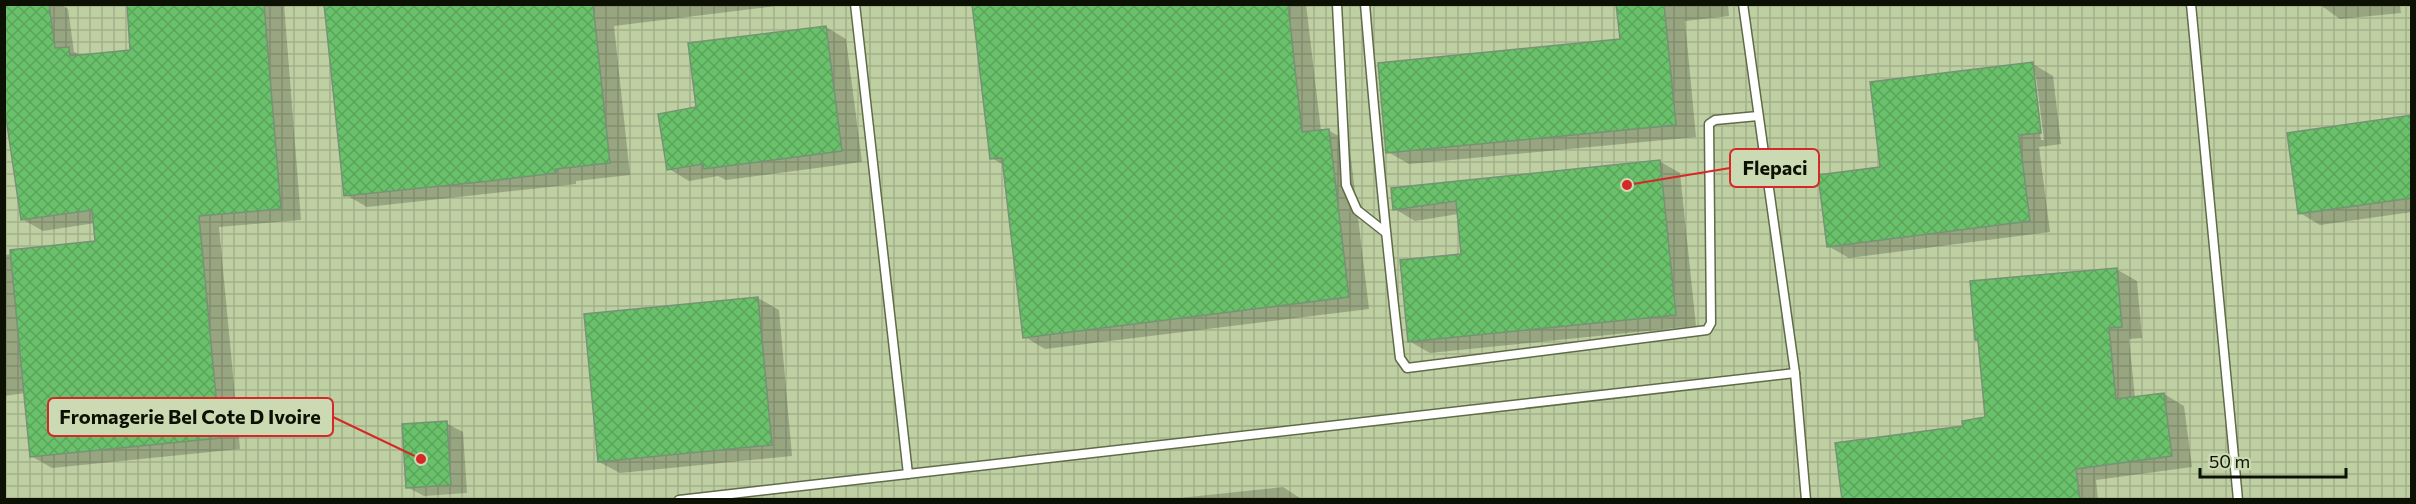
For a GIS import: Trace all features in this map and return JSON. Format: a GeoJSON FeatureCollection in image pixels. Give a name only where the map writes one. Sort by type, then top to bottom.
{"type":"FeatureCollection","features":[{"type":"Feature","properties":{"kind":"lane"},"geometry":{"type":"LineString","coordinates":[[855,4],[908,474]]}},
{"type":"Feature","properties":{"kind":"lane"},"geometry":{"type":"LineString","coordinates":[[1336,4],[1346,185],[1357,210],[1386,232]]}},
{"type":"Feature","properties":{"kind":"lane"},"geometry":{"type":"LineString","coordinates":[[1365,4],[1372,102],[1400,358],[1407,368],[1707,330],[1711,323],[1709,124],[1715,120],[1758,116]]}},
{"type":"Feature","properties":{"kind":"lane"},"geometry":{"type":"LineString","coordinates":[[1743,4],[1795,373],[1806,500]]}},
{"type":"Feature","properties":{"kind":"lane"},"geometry":{"type":"LineString","coordinates":[[2191,4],[2238,500]]}},
{"type":"Feature","properties":{"kind":"lane"},"geometry":{"type":"LineString","coordinates":[[679,500],[1795,373]]}},
{"type":"Feature","properties":{"kind":"shaded area"},"geometry":{"type":"Polygon","coordinates":[[[5,5],[2411,5],[2411,499],[5,499],[5,5]]]}},
{"type":"Feature","properties":{"kind":"building"},"geometry":{"type":"Polygon","coordinates":[[[4,4],[49,4],[55,48],[69,47],[70,56],[130,50],[127,4],[264,4],[281,209],[199,216],[220,438],[30,457],[10,250],[95,241],[92,210],[21,220],[4,104],[4,4]]]}},
{"type":"Feature","properties":{"kind":"building"},"geometry":{"type":"Polygon","coordinates":[[[324,4],[593,4],[610,163],[556,169],[556,173],[344,196],[324,4]]]}},
{"type":"Feature","properties":{"kind":"building"},"geometry":{"type":"Polygon","coordinates":[[[972,4],[1288,4],[1302,132],[1329,129],[1349,297],[1023,338],[1002,158],[990,159],[972,4]]]}},
{"type":"Feature","properties":{"kind":"building"},"geometry":{"type":"Polygon","coordinates":[[[1616,4],[1664,4],[1676,125],[1386,153],[1378,63],[1620,39],[1616,4]]]}},
{"type":"Feature","properties":{"kind":"building"},"geometry":{"type":"Polygon","coordinates":[[[826,26],[842,151],[704,169],[703,164],[667,170],[658,114],[696,107],[688,43],[826,26]]]}},
{"type":"Feature","properties":{"kind":"building"},"geometry":{"type":"Polygon","coordinates":[[[2033,62],[2041,133],[2019,135],[2030,221],[1827,247],[1818,175],[1880,167],[1870,82],[2033,62]]]}},
{"type":"Feature","properties":{"kind":"building"},"geometry":{"type":"Polygon","coordinates":[[[2412,115],[2412,198],[2298,214],[2287,133],[2412,115]]]}},
{"type":"Feature","properties":{"kind":"building"},"geometry":{"type":"Polygon","coordinates":[[[1660,160],[1676,315],[1408,342],[1400,260],[1461,254],[1456,201],[1393,210],[1391,188],[1660,160]]]}},
{"type":"Feature","properties":{"kind":"building"},"geometry":{"type":"Polygon","coordinates":[[[2117,268],[2122,327],[2109,328],[2116,399],[2164,393],[2172,456],[2076,469],[2080,500],[1842,500],[1835,443],[1963,426],[1962,421],[1985,417],[1970,281],[2117,268]]]}},
{"type":"Feature","properties":{"kind":"building"},"geometry":{"type":"Polygon","coordinates":[[[758,297],[772,445],[598,462],[584,314],[758,297]]]}},
{"type":"Feature","properties":{"kind":"building"},"geometry":{"type":"Polygon","coordinates":[[[447,421],[451,485],[406,488],[402,424],[447,421]]]}},
{"type":"Feature","properties":{"kind":"place","name":"Flepaci"},"geometry":{"type":"Point","coordinates":[1627,185]}},
{"type":"Feature","properties":{"kind":"place","name":"Fromagerie Bel Cote D Ivoire"},"geometry":{"type":"Point","coordinates":[421,459]}}]}
